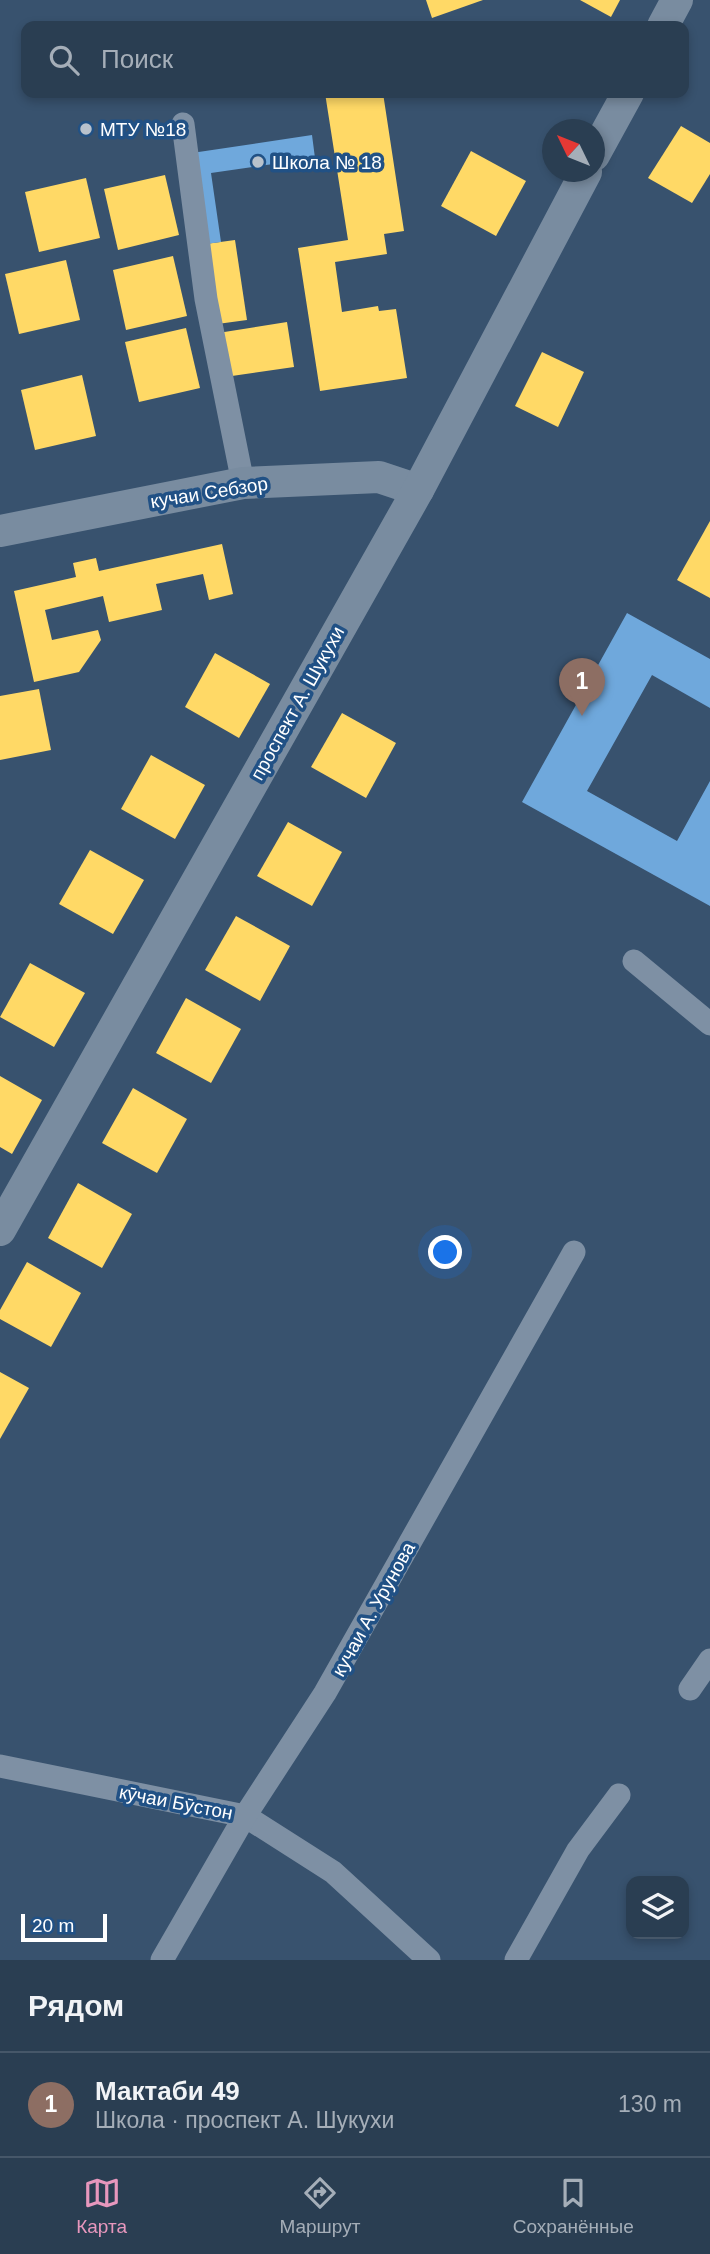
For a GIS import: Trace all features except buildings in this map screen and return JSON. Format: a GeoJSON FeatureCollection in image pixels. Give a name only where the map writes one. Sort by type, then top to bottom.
{"type":"FeatureCollection","features":[{"type":"Feature","properties":{"kind":"main road"},"geometry":{"type":"LineString","coordinates":[[666,21],[677,0]]}},
{"type":"Feature","properties":{"kind":"main road"},"geometry":{"type":"LineString","coordinates":[[605,136],[625,98]]}},
{"type":"Feature","properties":{"kind":"main road","name":"проспект А. Шукухи"},"geometry":{"type":"LineString","coordinates":[[0,1230],[418,490],[581,182]]}},
{"type":"Feature","properties":{"kind":"main road","name":"кучаи Себзор"},"geometry":{"type":"LineString","coordinates":[[0,531],[243,483],[379,477],[418,490]]}},
{"type":"Feature","properties":{"kind":"street"},"geometry":{"type":"LineString","coordinates":[[183,124],[206,299],[243,483]]}},
{"type":"Feature","properties":{"kind":"street"},"geometry":{"type":"LineString","coordinates":[[634,961],[710,1024]]}},
{"type":"Feature","properties":{"kind":"street","name":"кучаи А. Урунова"},"geometry":{"type":"LineString","coordinates":[[162,1960],[245,1816],[326,1693],[574,1252]]}},
{"type":"Feature","properties":{"kind":"street"},"geometry":{"type":"LineString","coordinates":[[690,1689],[710,1660]]}},
{"type":"Feature","properties":{"kind":"street","name":"кӯчаи Бӯстон"},"geometry":{"type":"LineString","coordinates":[[0,1766],[245,1816],[333,1872],[429,1960]]}},
{"type":"Feature","properties":{"kind":"street"},"geometry":{"type":"LineString","coordinates":[[516,1960],[578,1850],[618,1796]]}},
{"type":"Feature","properties":{"kind":"place","name":"МТУ №18"},"geometry":{"type":"Point","coordinates":[86,129]}},
{"type":"Feature","properties":{"kind":"place","name":"Школа № 18"},"geometry":{"type":"Point","coordinates":[258,162]}},
{"type":"Feature","properties":{"kind":"place","name":"Мактаби 49"},"geometry":{"type":"Point","coordinates":[582,716]}}]}
